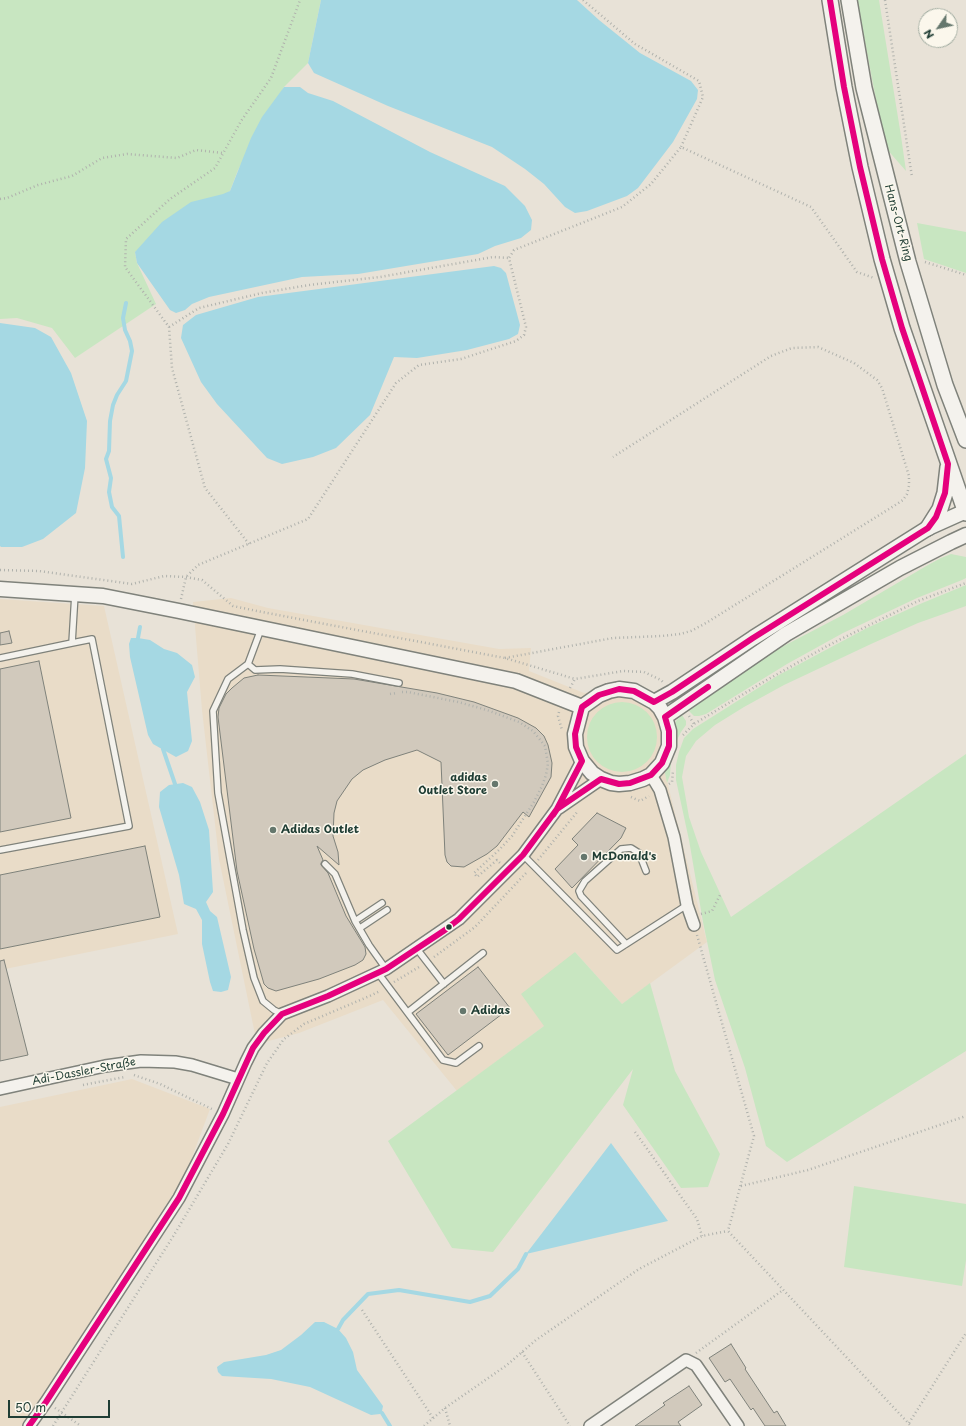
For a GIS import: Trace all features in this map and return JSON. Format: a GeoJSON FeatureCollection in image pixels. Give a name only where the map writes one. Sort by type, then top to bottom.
{"type":"FeatureCollection","features":[{"type":"Feature","properties":{"kind":"main road","name":"Hans-Ort-Ring"},"geometry":{"type":"LineString","coordinates":[[830,0],[844,88],[882,259],[902,328],[948,464],[966,512]]}},
{"type":"Feature","properties":{"kind":"main road","name":"Hans-Ort-Ring"},"geometry":{"type":"LineString","coordinates":[[849,0],[864,88],[908,262],[945,385],[966,440]]}},
{"type":"Feature","properties":{"kind":"main road"},"geometry":{"type":"LineString","coordinates":[[928,528],[940,509],[948,464]]}},
{"type":"Feature","properties":{"kind":"street"},"geometry":{"type":"LineString","coordinates":[[654,702],[672,692],[753,638],[928,528],[966,512]]}},
{"type":"Feature","properties":{"kind":"street"},"geometry":{"type":"LineString","coordinates":[[665,717],[682,707],[786,634],[900,568],[966,536]]}},
{"type":"Feature","properties":{"kind":"street"},"geometry":{"type":"LineString","coordinates":[[0,589],[103,596],[179,611],[516,681],[582,707]]}},
{"type":"Feature","properties":{"kind":"street"},"geometry":{"type":"LineString","coordinates":[[619,689],[634,691],[654,702],[660,708],[665,717],[669,731],[669,746],[662,763],[651,774],[643,779],[630,783],[619,784],[601,779],[592,773],[582,761],[576,747],[575,734],[582,707],[599,695],[619,689]]}},
{"type":"Feature","properties":{"kind":"street"},"geometry":{"type":"LineString","coordinates":[[29,1426],[179,1198],[223,1114],[253,1048],[264,1033],[282,1014],[328,996],[382,971],[459,919],[523,854],[557,809],[582,761]]}},
{"type":"Feature","properties":{"kind":"street"},"geometry":{"type":"LineString","coordinates":[[651,774],[660,790],[674,837],[687,905],[692,921]]}},
{"type":"Feature","properties":{"kind":"street"},"geometry":{"type":"LineString","coordinates":[[557,809],[601,779]]}},
{"type":"Feature","properties":{"kind":"street","name":"Adi-Dassler-Straße"},"geometry":{"type":"LineString","coordinates":[[0,1089],[105,1066],[141,1061],[175,1062],[192,1065],[238,1079]]}},
{"type":"Feature","properties":{"kind":"street"},"geometry":{"type":"LineString","coordinates":[[590,1426],[686,1360],[696,1365],[738,1426]]}},
{"type":"Feature","properties":{"kind":"lane"},"geometry":{"type":"LineString","coordinates":[[72,643],[75,594]]}},
{"type":"Feature","properties":{"kind":"lane"},"geometry":{"type":"LineString","coordinates":[[261,629],[248,664],[228,679],[213,711],[218,793],[243,930],[254,978],[263,1001],[274,1010],[282,1014]]}},
{"type":"Feature","properties":{"kind":"lane"},"geometry":{"type":"LineString","coordinates":[[0,658],[92,639],[129,826],[0,850]]}},
{"type":"Feature","properties":{"kind":"lane"},"geometry":{"type":"LineString","coordinates":[[248,664],[255,670],[280,669],[352,674],[399,683]]}},
{"type":"Feature","properties":{"kind":"lane"},"geometry":{"type":"LineString","coordinates":[[626,944],[578,891],[585,881],[621,849],[631,848],[639,853],[646,871]]}},
{"type":"Feature","properties":{"kind":"lane"},"geometry":{"type":"LineString","coordinates":[[523,854],[617,950],[687,905]]}},
{"type":"Feature","properties":{"kind":"lane"},"geometry":{"type":"LineString","coordinates":[[324,864],[335,874],[355,921],[382,971],[388,986],[443,1060],[456,1063],[479,1046]]}},
{"type":"Feature","properties":{"kind":"lane"},"geometry":{"type":"LineString","coordinates":[[355,921],[382,903]]}},
{"type":"Feature","properties":{"kind":"lane"},"geometry":{"type":"LineString","coordinates":[[360,928],[387,910]]}},
{"type":"Feature","properties":{"kind":"lane"},"geometry":{"type":"LineString","coordinates":[[417,948],[444,984]]}},
{"type":"Feature","properties":{"kind":"lane"},"geometry":{"type":"LineString","coordinates":[[408,1012],[483,953]]}},
{"type":"Feature","properties":{"kind":"path"},"geometry":{"type":"LineString","coordinates":[[249,544],[205,488],[172,368],[169,327],[125,267],[126,239],[170,199],[215,168],[241,121],[271,78],[300,0]]}},
{"type":"Feature","properties":{"kind":"path"},"geometry":{"type":"LineString","coordinates":[[179,611],[182,590],[186,577],[198,565],[308,519],[396,383],[419,365],[461,359],[516,341],[524,335],[526,327],[509,258],[514,250],[622,207],[651,184],[681,147],[703,97],[699,81],[635,44],[583,0]]}},
{"type":"Feature","properties":{"kind":"path"},"geometry":{"type":"LineString","coordinates":[[885,0],[912,177]]}},
{"type":"Feature","properties":{"kind":"path"},"geometry":{"type":"LineString","coordinates":[[681,147],[811,207],[857,272],[874,278]]}},
{"type":"Feature","properties":{"kind":"path"},"geometry":{"type":"LineString","coordinates":[[0,199],[8,198],[38,185],[72,176],[102,158],[127,154],[177,158],[196,150],[223,153]]}},
{"type":"Feature","properties":{"kind":"path"},"geometry":{"type":"LineString","coordinates":[[169,327],[200,308],[262,293],[309,285],[380,277],[493,257],[509,258]]}},
{"type":"Feature","properties":{"kind":"path"},"geometry":{"type":"LineString","coordinates":[[925,262],[966,276]]}},
{"type":"Feature","properties":{"kind":"path"},"geometry":{"type":"LineString","coordinates":[[506,658],[613,638],[662,636],[690,631],[706,623],[897,504],[903,500],[907,494],[909,486],[909,476],[882,388],[877,380],[854,362],[818,347],[792,348],[771,356],[613,457]]}},
{"type":"Feature","properties":{"kind":"path"},"geometry":{"type":"LineString","coordinates":[[0,570],[39,571],[132,584],[164,576],[186,577],[202,580],[233,606],[506,658],[575,679],[623,672],[644,672],[661,680],[672,692]]}},
{"type":"Feature","properties":{"kind":"path"},"geometry":{"type":"LineString","coordinates":[[681,739],[683,734],[694,724],[827,646],[918,601],[966,583]]}},
{"type":"Feature","properties":{"kind":"path"},"geometry":{"type":"LineString","coordinates":[[563,735],[558,716],[562,699],[575,679]]}},
{"type":"Feature","properties":{"kind":"path"},"geometry":{"type":"LineString","coordinates":[[390,694],[408,692],[458,702],[487,710],[519,722],[533,731],[545,746],[548,764],[542,786],[526,815],[512,836],[474,873],[477,877]]}},
{"type":"Feature","properties":{"kind":"path"},"geometry":{"type":"LineString","coordinates":[[682,707],[694,724]]}},
{"type":"Feature","properties":{"kind":"path"},"geometry":{"type":"LineString","coordinates":[[627,796],[640,801],[660,790],[672,782],[674,765]]}},
{"type":"Feature","properties":{"kind":"path"},"geometry":{"type":"LineString","coordinates":[[53,1426],[174,1235],[228,1144],[267,1063],[284,1039],[304,1024],[372,995],[388,986],[427,962],[475,927],[534,865],[580,808]]}},
{"type":"Feature","properties":{"kind":"path"},"geometry":{"type":"LineString","coordinates":[[720,895],[712,911],[692,921],[754,1136],[728,1232]]}},
{"type":"Feature","properties":{"kind":"path"},"geometry":{"type":"LineString","coordinates":[[451,945],[453,949]]}},
{"type":"Feature","properties":{"kind":"path"},"geometry":{"type":"LineString","coordinates":[[76,1086],[136,1075],[160,1084],[223,1114],[240,1120]]}},
{"type":"Feature","properties":{"kind":"path"},"geometry":{"type":"LineString","coordinates":[[741,1186],[808,1170],[966,1116]]}},
{"type":"Feature","properties":{"kind":"path"},"geometry":{"type":"LineString","coordinates":[[635,1132],[697,1219],[702,1236]]}},
{"type":"Feature","properties":{"kind":"path"},"geometry":{"type":"LineString","coordinates":[[424,1426],[445,1408],[506,1365],[536,1340],[639,1269],[702,1236],[728,1232]]}},
{"type":"Feature","properties":{"kind":"path"},"geometry":{"type":"LineString","coordinates":[[728,1232],[910,1424],[966,1333]]}},
{"type":"Feature","properties":{"kind":"path"},"geometry":{"type":"LineString","coordinates":[[686,1360],[783,1290]]}},
{"type":"Feature","properties":{"kind":"path"},"geometry":{"type":"LineString","coordinates":[[362,1310],[433,1418]]}},
{"type":"Feature","properties":{"kind":"path"},"geometry":{"type":"LineString","coordinates":[[522,1352],[570,1426]]}},
{"type":"Feature","properties":{"kind":"path"},"geometry":{"type":"LineString","coordinates":[[46,1402],[81,1426]]}},
{"type":"Feature","properties":{"kind":"path"},"geometry":{"type":"LineString","coordinates":[[445,1408],[450,1426]]}},
{"type":"Feature","properties":{"kind":"shaded area"},"geometry":{"type":"Polygon","coordinates":[[[231,598],[268,608],[499,649],[531,648],[529,671],[584,693],[640,687],[671,725],[665,773],[707,942],[622,1004],[575,952],[544,1026],[457,1091],[383,1000],[299,1033],[257,1044],[219,859],[202,710],[193,602],[231,598]]]}},
{"type":"Feature","properties":{"kind":"shaded area"},"geometry":{"type":"Polygon","coordinates":[[[0,599],[104,606],[178,934],[0,970],[0,599]]]}},
{"type":"Feature","properties":{"kind":"shaded area"},"geometry":{"type":"Polygon","coordinates":[[[132,1079],[210,1109],[185,1176],[23,1426],[0,1426],[0,1107],[132,1079]]]}},
{"type":"Feature","properties":{"kind":"green space"},"geometry":{"type":"Polygon","coordinates":[[[0,0],[321,0],[308,63],[284,87],[238,170],[230,191],[135,252],[137,263],[156,304],[75,358],[52,328],[17,318],[0,319],[0,0]]]}},
{"type":"Feature","properties":{"kind":"green space"},"geometry":{"type":"Polygon","coordinates":[[[857,0],[879,0],[906,171],[885,147],[857,0]]]}},
{"type":"Feature","properties":{"kind":"green space"},"geometry":{"type":"Polygon","coordinates":[[[917,223],[966,232],[966,273],[924,259],[917,223]]]}},
{"type":"Feature","properties":{"kind":"green space"},"geometry":{"type":"Polygon","coordinates":[[[951,554],[966,557],[966,578],[917,598],[843,633],[787,664],[706,714],[694,716],[689,711],[751,665],[776,650],[843,615],[928,565],[951,554]]]}},
{"type":"Feature","properties":{"kind":"green space"},"geometry":{"type":"Polygon","coordinates":[[[966,585],[966,606],[918,623],[784,685],[715,725],[696,741],[686,756],[682,777],[689,817],[701,852],[731,917],[966,754],[966,1051],[787,1162],[766,1146],[745,1068],[715,980],[703,922],[689,840],[676,780],[676,765],[679,752],[684,738],[693,729],[777,676],[867,628],[966,585]]]}},
{"type":"Feature","properties":{"kind":"green space"},"geometry":{"type":"Polygon","coordinates":[[[622,702],[635,705],[647,712],[654,724],[657,737],[654,750],[647,762],[635,769],[622,772],[609,769],[597,762],[590,750],[587,737],[590,724],[597,712],[609,705],[622,702]]]}},
{"type":"Feature","properties":{"kind":"green space"},"geometry":{"type":"Polygon","coordinates":[[[682,715],[686,721],[686,725],[677,740],[667,783],[665,763],[672,732],[676,721],[682,715]]]}},
{"type":"Feature","properties":{"kind":"green space"},"geometry":{"type":"Polygon","coordinates":[[[575,952],[622,1004],[650,983],[675,1071],[720,1154],[708,1187],[681,1188],[623,1105],[633,1069],[493,1252],[452,1248],[388,1141],[544,1026],[521,994],[575,952]]]}},
{"type":"Feature","properties":{"kind":"green space"},"geometry":{"type":"Polygon","coordinates":[[[854,1186],[966,1204],[966,1260],[962,1286],[844,1267],[854,1186]]]}},
{"type":"Feature","properties":{"kind":"water"},"geometry":{"type":"Polygon","coordinates":[[[321,0],[577,0],[640,53],[691,81],[698,90],[697,99],[673,142],[638,188],[627,196],[587,211],[575,213],[565,207],[544,184],[525,169],[492,147],[388,106],[314,73],[308,63],[321,0]]]}},
{"type":"Feature","properties":{"kind":"water"},"geometry":{"type":"Polygon","coordinates":[[[284,87],[300,87],[308,93],[333,101],[430,152],[505,186],[525,206],[532,220],[531,230],[521,238],[495,246],[478,254],[358,274],[302,277],[209,297],[192,304],[185,310],[176,313],[170,310],[137,263],[135,252],[162,222],[191,202],[230,191],[251,138],[262,117],[284,87]]]}},
{"type":"Feature","properties":{"kind":"water"},"geometry":{"type":"Polygon","coordinates":[[[494,266],[501,268],[506,273],[520,325],[518,334],[509,339],[467,350],[417,358],[394,357],[370,415],[336,448],[313,457],[282,464],[267,458],[217,404],[201,382],[181,338],[183,325],[196,315],[258,297],[494,266]]]}},
{"type":"Feature","properties":{"kind":"water"},"geometry":{"type":"Polygon","coordinates":[[[0,323],[35,328],[51,337],[71,373],[87,421],[85,468],[76,513],[43,539],[22,547],[0,546],[0,323]]]}},
{"type":"Feature","properties":{"kind":"water"},"geometry":{"type":"Polygon","coordinates":[[[131,638],[150,640],[164,649],[177,653],[192,665],[195,677],[187,692],[192,741],[188,751],[176,757],[153,744],[148,735],[130,657],[129,644],[131,638]]]}},
{"type":"Feature","properties":{"kind":"water"},"geometry":{"type":"Polygon","coordinates":[[[183,783],[192,787],[200,802],[209,830],[213,892],[206,902],[210,911],[217,917],[231,977],[228,990],[221,992],[213,991],[202,944],[202,920],[196,909],[184,904],[179,875],[159,807],[160,792],[169,785],[183,783]]]}},
{"type":"Feature","properties":{"kind":"water"},"geometry":{"type":"Polygon","coordinates":[[[611,1143],[668,1221],[526,1254],[611,1143]]]}},
{"type":"Feature","properties":{"kind":"water"},"geometry":{"type":"Polygon","coordinates":[[[315,1322],[324,1322],[338,1329],[346,1338],[353,1352],[357,1370],[383,1406],[380,1414],[371,1415],[310,1387],[271,1379],[222,1376],[218,1372],[217,1367],[224,1362],[266,1355],[281,1350],[315,1322]]]}},
{"type":"Feature","properties":{"kind":"building"},"geometry":{"type":"Polygon","coordinates":[[[9,631],[12,643],[0,645],[0,633],[9,631]]]}},
{"type":"Feature","properties":{"kind":"building"},"geometry":{"type":"Polygon","coordinates":[[[39,661],[71,818],[0,832],[0,669],[39,661]]]}},
{"type":"Feature","properties":{"kind":"building","name":"Adidas Outlet"},"geometry":{"type":"Polygon","coordinates":[[[258,675],[354,679],[437,693],[474,702],[518,718],[536,728],[544,736],[548,745],[552,763],[551,777],[529,817],[523,812],[497,846],[487,854],[464,867],[451,866],[447,862],[445,855],[441,762],[417,750],[385,760],[363,770],[352,779],[337,801],[334,813],[333,836],[338,852],[339,865],[317,846],[323,860],[321,865],[328,873],[346,916],[365,947],[366,954],[363,960],[355,965],[319,979],[276,991],[268,988],[264,984],[254,949],[237,871],[218,717],[219,708],[226,694],[244,678],[258,675]]]}},
{"type":"Feature","properties":{"kind":"building","name":"McDonald's"},"geometry":{"type":"Polygon","coordinates":[[[597,813],[626,828],[621,838],[572,888],[555,869],[578,845],[572,839],[597,813]]]}},
{"type":"Feature","properties":{"kind":"building"},"geometry":{"type":"Polygon","coordinates":[[[145,846],[160,917],[0,949],[0,875],[145,846]]]}},
{"type":"Feature","properties":{"kind":"building"},"geometry":{"type":"Polygon","coordinates":[[[4,960],[28,1055],[0,1061],[0,961],[4,960]]]}},
{"type":"Feature","properties":{"kind":"building","name":"Adidas"},"geometry":{"type":"Polygon","coordinates":[[[478,967],[510,1008],[448,1055],[416,1014],[478,967]]]}},
{"type":"Feature","properties":{"kind":"building"},"geometry":{"type":"Polygon","coordinates":[[[731,1344],[746,1368],[745,1369],[774,1413],[777,1411],[786,1426],[765,1426],[753,1408],[751,1410],[730,1379],[725,1382],[709,1358],[731,1344]]]}},
{"type":"Feature","properties":{"kind":"building"},"geometry":{"type":"Polygon","coordinates":[[[689,1386],[702,1405],[678,1422],[681,1426],[635,1426],[665,1405],[663,1403],[689,1386]]]}},
{"type":"Feature","properties":{"kind":"waterway"},"geometry":{"type":"LineString","coordinates":[[123,557],[119,516],[112,507],[109,492],[111,478],[106,459],[109,451],[110,421],[113,405],[117,395],[126,381],[132,351],[130,341],[125,330],[123,318],[126,303]]}},
{"type":"Feature","properties":{"kind":"waterway"},"geometry":{"type":"LineString","coordinates":[[138,638],[140,627]]}},
{"type":"Feature","properties":{"kind":"waterway"},"geometry":{"type":"LineString","coordinates":[[163,749],[175,784]]}},
{"type":"Feature","properties":{"kind":"waterway"},"geometry":{"type":"LineString","coordinates":[[338,1329],[343,1320],[368,1294],[399,1290],[470,1302],[490,1296],[518,1269],[526,1254]]}},
{"type":"Feature","properties":{"kind":"waterway"},"geometry":{"type":"LineString","coordinates":[[382,1413],[390,1426]]}},
{"type":"Feature","properties":{"kind":"transit line"},"geometry":{"type":"LineString","coordinates":[[29,1426],[179,1198],[223,1114],[253,1048],[264,1033],[282,1014],[328,996],[386,969],[445,930],[459,919],[523,855],[557,809],[582,761],[576,747],[575,734],[582,707],[599,695],[619,689],[634,691],[654,702],[672,692],[753,638],[928,528],[936,517],[945,493],[948,464],[902,328],[882,259],[860,167],[844,87],[830,0]]}},
{"type":"Feature","properties":{"kind":"transit line"},"geometry":{"type":"LineString","coordinates":[[553,815],[557,809],[601,779],[619,784],[630,783],[651,775],[662,763],[669,746],[669,731],[665,717],[708,687]]}},
{"type":"Feature","properties":{"kind":"place","name":"adidas Outlet Store"},"geometry":{"type":"Point","coordinates":[495,784]}},
{"type":"Feature","properties":{"kind":"place","name":"Adidas Outlet"},"geometry":{"type":"Point","coordinates":[273,830]}},
{"type":"Feature","properties":{"kind":"place","name":"McDonald's"},"geometry":{"type":"Point","coordinates":[584,857]}},
{"type":"Feature","properties":{"kind":"place","name":"Adidas"},"geometry":{"type":"Point","coordinates":[463,1011]}}]}
